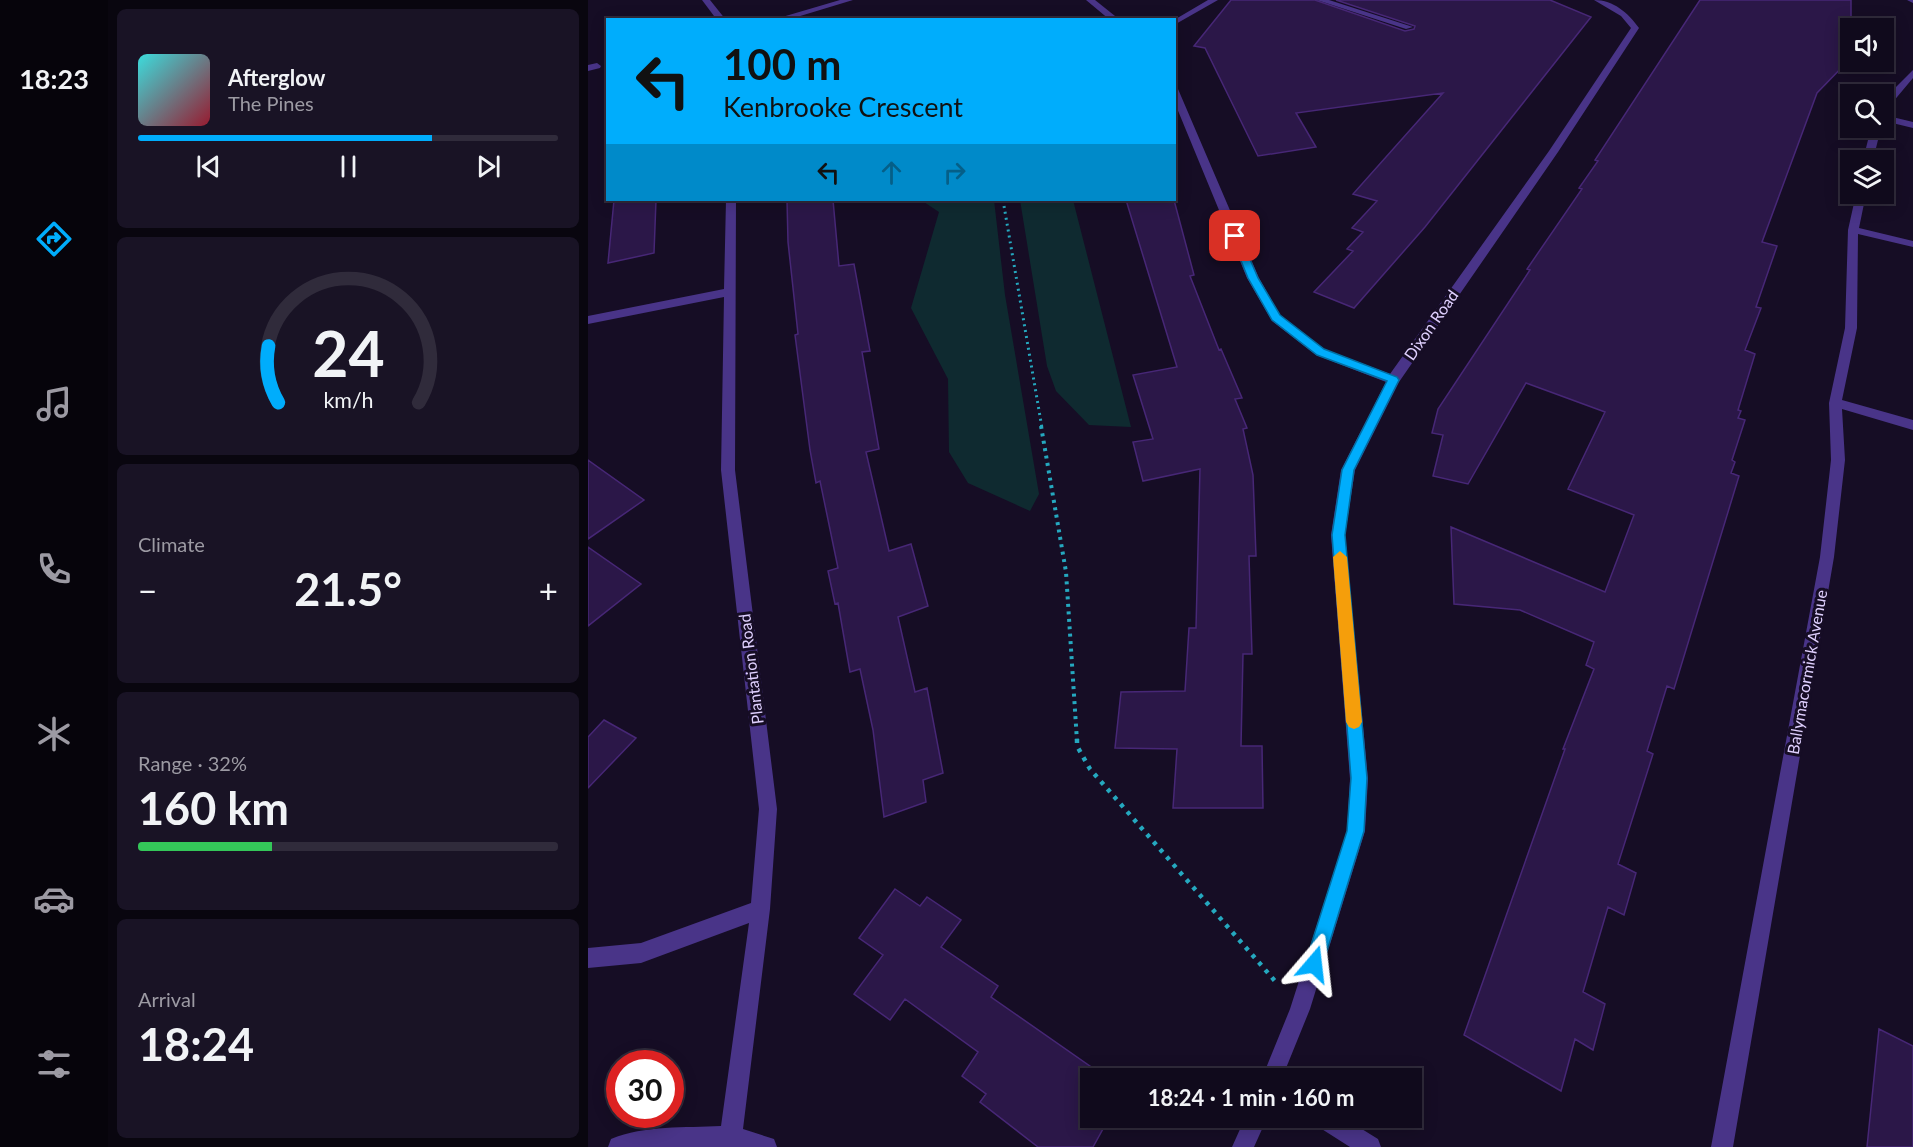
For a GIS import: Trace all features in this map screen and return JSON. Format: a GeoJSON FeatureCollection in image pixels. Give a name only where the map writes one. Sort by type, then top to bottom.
{"type":"FeatureCollection","features":[{"type":"Feature","properties":{"kind":"street"},"geometry":{"type":"LineString","coordinates":[[706,0],[720,18]]}},
{"type":"Feature","properties":{"kind":"street"},"geometry":{"type":"LineString","coordinates":[[783,18],[849,0]]}},
{"type":"Feature","properties":{"kind":"street"},"geometry":{"type":"LineString","coordinates":[[1090,0],[1113,18]]}},
{"type":"Feature","properties":{"kind":"street"},"geometry":{"type":"LineString","coordinates":[[1176,22],[1214,0]]}},
{"type":"Feature","properties":{"kind":"street"},"geometry":{"type":"LineString","coordinates":[[1321,0],[1409,27]]}},
{"type":"Feature","properties":{"kind":"street","name":"Dixon Road"},"geometry":{"type":"LineString","coordinates":[[1276,1068],[1300,1009],[1356,831],[1359,778],[1338,535],[1348,470],[1393,380],[1553,152],[1635,28],[1624,14],[1598,0]]}},
{"type":"Feature","properties":{"kind":"street"},"geometry":{"type":"LineString","coordinates":[[1894,95],[1913,73]]}},
{"type":"Feature","properties":{"kind":"street"},"geometry":{"type":"LineString","coordinates":[[1176,93],[1253,278],[1276,318],[1320,352],[1393,380]]}},
{"type":"Feature","properties":{"kind":"street"},"geometry":{"type":"LineString","coordinates":[[1894,120],[1913,125]]}},
{"type":"Feature","properties":{"kind":"street","name":"Plantation Road"},"geometry":{"type":"LineString","coordinates":[[730,201],[728,470],[768,809],[760,909],[731,1137]]}},
{"type":"Feature","properties":{"kind":"street","name":"Ballymacormick Avenue"},"geometry":{"type":"LineString","coordinates":[[1722,1147],[1827,557],[1838,460],[1835,403],[1851,328],[1853,230],[1859,204]]}},
{"type":"Feature","properties":{"kind":"street"},"geometry":{"type":"LineString","coordinates":[[1853,230],[1913,244]]}},
{"type":"Feature","properties":{"kind":"street"},"geometry":{"type":"LineString","coordinates":[[588,320],[730,292]]}},
{"type":"Feature","properties":{"kind":"street"},"geometry":{"type":"LineString","coordinates":[[1835,403],[1913,425]]}},
{"type":"Feature","properties":{"kind":"street"},"geometry":{"type":"LineString","coordinates":[[588,958],[640,953],[760,909]]}},
{"type":"Feature","properties":{"kind":"street"},"geometry":{"type":"LineString","coordinates":[[1243,1147],[1252,1128]]}},
{"type":"Feature","properties":{"kind":"street"},"geometry":{"type":"LineString","coordinates":[[1341,1128],[1370,1147]]}},
{"type":"Feature","properties":{"kind":"street"},"geometry":{"type":"LineString","coordinates":[[620,1147],[653,1140],[731,1137],[766,1147]]}},
{"type":"Feature","properties":{"kind":"path"},"geometry":{"type":"LineString","coordinates":[[1003,201],[1066,572],[1077,746],[1090,769],[1300,1009]]}},
{"type":"Feature","properties":{"kind":"green space"},"geometry":{"type":"Polygon","coordinates":[[[922,201],[994,201],[1005,295],[1039,494],[1030,511],[968,483],[949,452],[948,379],[911,308],[939,212],[922,201]]]}},
{"type":"Feature","properties":{"kind":"green space"},"geometry":{"type":"Polygon","coordinates":[[[1020,201],[1073,201],[1131,427],[1089,425],[1056,391],[1047,366],[1020,201]]]}},
{"type":"Feature","properties":{"kind":"building"},"geometry":{"type":"Polygon","coordinates":[[[1231,0],[1315,0],[1405,31],[1414,29],[1415,26],[1336,0],[1550,0],[1591,17],[1425,227],[1354,308],[1314,292],[1353,251],[1347,249],[1363,232],[1352,228],[1377,201],[1353,194],[1443,93],[1296,113],[1316,147],[1258,156],[1205,48],[1194,46],[1231,0]]]}},
{"type":"Feature","properties":{"kind":"building"},"geometry":{"type":"Polygon","coordinates":[[[1700,0],[1851,0],[1851,18],[1840,18],[1840,69],[1817,93],[1762,242],[1777,246],[1756,307],[1761,308],[1745,350],[1755,354],[1738,410],[1741,411],[1738,418],[1745,420],[1732,460],[1735,462],[1731,473],[1739,476],[1674,689],[1667,686],[1647,751],[1653,754],[1618,864],[1636,873],[1624,915],[1608,907],[1583,992],[1605,1004],[1593,1050],[1575,1039],[1561,1091],[1464,1035],[1565,749],[1563,749],[1594,669],[1586,665],[1594,642],[1520,610],[1454,604],[1451,527],[1605,592],[1634,515],[1568,489],[1605,412],[1526,383],[1468,484],[1433,476],[1443,435],[1432,433],[1438,409],[1530,270],[1527,269],[1582,189],[1579,188],[1598,161],[1595,160],[1700,0]]]}},
{"type":"Feature","properties":{"kind":"building"},"geometry":{"type":"Polygon","coordinates":[[[614,201],[656,201],[654,253],[608,263],[614,201]]]}},
{"type":"Feature","properties":{"kind":"building"},"geometry":{"type":"Polygon","coordinates":[[[787,201],[833,201],[839,266],[854,264],[870,351],[862,352],[879,449],[866,452],[889,551],[911,544],[928,606],[898,617],[915,692],[927,688],[943,773],[923,780],[926,802],[884,817],[873,730],[860,669],[850,672],[838,603],[835,604],[828,571],[838,568],[820,481],[816,483],[810,450],[795,335],[798,334],[788,242],[787,201]]]}},
{"type":"Feature","properties":{"kind":"building"},"geometry":{"type":"Polygon","coordinates":[[[1126,201],[1174,201],[1194,275],[1190,276],[1219,350],[1221,349],[1242,398],[1235,399],[1247,428],[1243,429],[1253,475],[1256,556],[1249,556],[1252,654],[1243,654],[1241,746],[1262,746],[1263,808],[1173,808],[1177,749],[1115,748],[1121,692],[1185,691],[1189,628],[1196,628],[1200,469],[1143,481],[1133,442],[1153,439],[1133,375],[1177,367],[1126,201]]]}},
{"type":"Feature","properties":{"kind":"building"},"geometry":{"type":"Polygon","coordinates":[[[588,460],[644,500],[588,539],[588,460]]]}},
{"type":"Feature","properties":{"kind":"building"},"geometry":{"type":"Polygon","coordinates":[[[588,547],[641,584],[588,626],[588,547]]]}},
{"type":"Feature","properties":{"kind":"building"},"geometry":{"type":"Polygon","coordinates":[[[604,720],[636,738],[588,788],[588,737],[604,720]]]}},
{"type":"Feature","properties":{"kind":"building"},"geometry":{"type":"Polygon","coordinates":[[[895,889],[920,906],[927,897],[961,920],[941,947],[998,986],[991,997],[1093,1068],[1080,1068],[1080,1128],[1103,1128],[1093,1147],[1038,1147],[980,1102],[986,1094],[962,1076],[978,1052],[905,999],[890,1020],[854,994],[883,955],[859,938],[895,889]]]}},
{"type":"Feature","properties":{"kind":"building"},"geometry":{"type":"Polygon","coordinates":[[[1879,1029],[1913,1046],[1913,1147],[1867,1147],[1879,1029]]]}},
{"type":"Feature","properties":{"kind":"slow traffic"},"geometry":{"type":"LineString","coordinates":[[1340,557],[1354,722]]}},
{"type":"Feature","properties":{"kind":"route"},"geometry":{"type":"LineString","coordinates":[[1235,236],[1253,278],[1276,318],[1320,352],[1393,380],[1348,470],[1338,535],[1359,778],[1356,831],[1314,964]]}}]}
